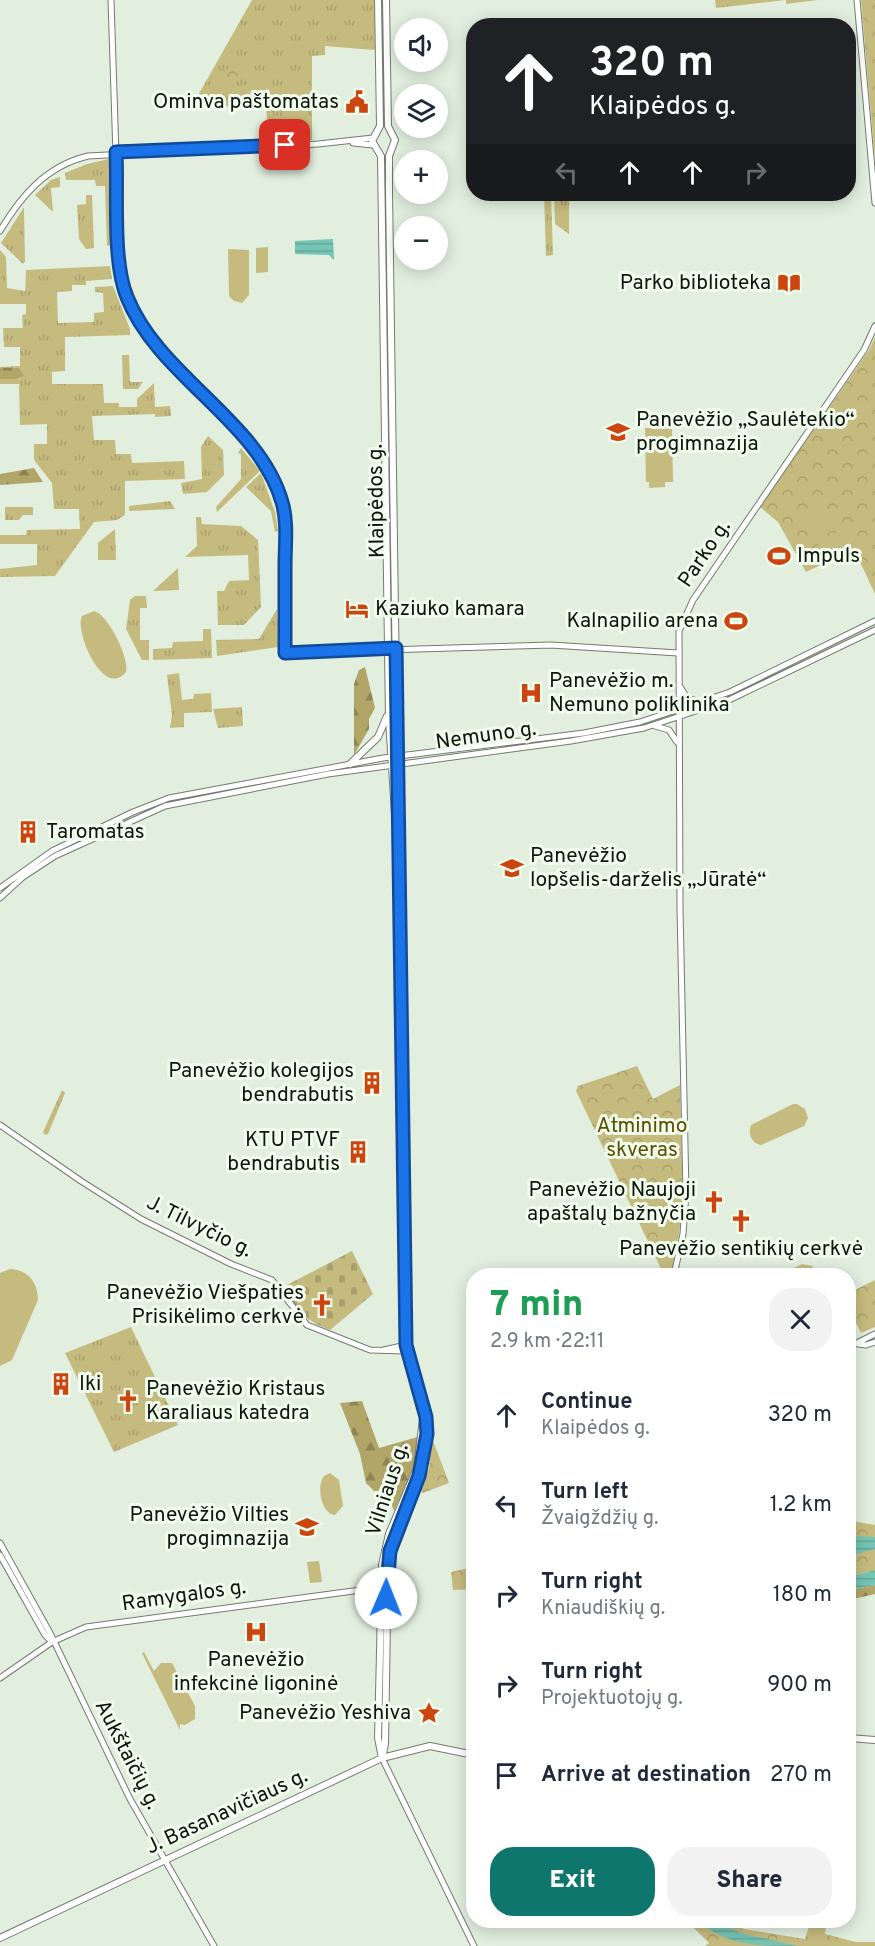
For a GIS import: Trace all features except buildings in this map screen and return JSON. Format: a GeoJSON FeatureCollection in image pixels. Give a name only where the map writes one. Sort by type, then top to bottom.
{"type":"FeatureCollection","features":[{"type":"Feature","properties":{"kind":"highway"},"geometry":{"type":"LineString","coordinates":[[378,0],[379,131],[373,142],[380,152],[390,151]]}},
{"type":"Feature","properties":{"kind":"highway","name":"Klaipėdos g."},"geometry":{"type":"LineString","coordinates":[[386,0],[390,132],[395,140],[390,151],[406,1348],[424,1408]]}},
{"type":"Feature","properties":{"kind":"highway"},"geometry":{"type":"LineString","coordinates":[[379,131],[390,132]]}},
{"type":"Feature","properties":{"kind":"highway","name":"Klaipėdos g."},"geometry":{"type":"LineString","coordinates":[[380,152],[389,704],[391,765],[399,851]]}},
{"type":"Feature","properties":{"kind":"highway"},"geometry":{"type":"LineString","coordinates":[[350,764],[369,749],[378,737],[385,723],[389,704]]}},
{"type":"Feature","properties":{"kind":"highway","name":"Vilniaus g."},"geometry":{"type":"LineString","coordinates":[[382,1758],[385,1744],[384,1587],[391,1544],[422,1465],[427,1430],[424,1408]]}},
{"type":"Feature","properties":{"kind":"highway"},"geometry":{"type":"LineString","coordinates":[[856,1739],[875,1740]]}},
{"type":"Feature","properties":{"kind":"highway","name":"J. Basanavičiaus g."},"geometry":{"type":"LineString","coordinates":[[0,1938],[382,1758],[430,1746],[466,1753]]}},
{"type":"Feature","properties":{"kind":"main road"},"geometry":{"type":"LineString","coordinates":[[111,0],[121,273],[126,297],[137,320],[169,360],[257,453],[282,503],[285,536],[285,653],[551,645],[678,653]]}},
{"type":"Feature","properties":{"kind":"main road"},"geometry":{"type":"LineString","coordinates":[[857,0],[875,202]]}},
{"type":"Feature","properties":{"kind":"main road"},"geometry":{"type":"LineString","coordinates":[[0,231],[20,199],[38,181],[78,158],[116,152],[373,142]]}},
{"type":"Feature","properties":{"kind":"main road","name":"Parko g."},"geometry":{"type":"LineString","coordinates":[[676,1268],[683,1234],[686,1185],[680,908],[679,631],[689,606],[864,350],[875,326]]}},
{"type":"Feature","properties":{"kind":"main road","name":"Nemuno g."},"geometry":{"type":"LineString","coordinates":[[0,888],[52,851],[164,803],[350,764],[584,733],[678,711],[748,684],[875,621]]}},
{"type":"Feature","properties":{"kind":"main road","name":"Nemuno g."},"geometry":{"type":"LineString","coordinates":[[0,898],[23,877],[55,856],[164,803],[391,765],[571,741],[653,726],[752,690],[875,630]]}},
{"type":"Feature","properties":{"kind":"main road"},"geometry":{"type":"LineString","coordinates":[[678,683],[687,698],[703,702]]}},
{"type":"Feature","properties":{"kind":"main road"},"geometry":{"type":"LineString","coordinates":[[653,726],[669,730],[678,744]]}},
{"type":"Feature","properties":{"kind":"main road","name":"J. Tilvyčio g."},"geometry":{"type":"LineString","coordinates":[[0,1125],[141,1219],[231,1264],[272,1280],[307,1325],[363,1348],[380,1351],[406,1348]]}},
{"type":"Feature","properties":{"kind":"main road"},"geometry":{"type":"LineString","coordinates":[[875,1334],[862,1338],[858,1344],[866,1345],[875,1342]]}},
{"type":"Feature","properties":{"kind":"main road"},"geometry":{"type":"LineString","coordinates":[[0,1543],[50,1633],[52,1642]]}},
{"type":"Feature","properties":{"kind":"main road"},"geometry":{"type":"LineString","coordinates":[[0,1556],[45,1635],[52,1642]]}},
{"type":"Feature","properties":{"kind":"main road","name":"Ramygalos g."},"geometry":{"type":"LineString","coordinates":[[0,1678],[52,1642],[92,1626],[384,1587]]}},
{"type":"Feature","properties":{"kind":"main road","name":"Aukštaičių g."},"geometry":{"type":"LineString","coordinates":[[52,1642],[114,1768],[163,1860],[214,1946]]}},
{"type":"Feature","properties":{"kind":"main road"},"geometry":{"type":"LineString","coordinates":[[382,1758],[474,1946]]}},
{"type":"Feature","properties":{"kind":"green space"},"geometry":{"type":"Polygon","coordinates":[[[252,0],[376,0],[377,48],[374,50],[325,46],[325,55],[312,56],[312,140],[269,143],[266,107],[192,106],[252,0]]]}},
{"type":"Feature","properties":{"kind":"green space"},"geometry":{"type":"Polygon","coordinates":[[[380,0],[384,0],[385,119],[382,119],[380,0]]]}},
{"type":"Feature","properties":{"kind":"green space"},"geometry":{"type":"Polygon","coordinates":[[[715,0],[786,0],[716,8],[715,0]]]}},
{"type":"Feature","properties":{"kind":"green space"},"geometry":{"type":"Polygon","coordinates":[[[786,0],[818,0],[786,4],[786,0]]]}},
{"type":"Feature","properties":{"kind":"green space"},"geometry":{"type":"Polygon","coordinates":[[[861,0],[875,0],[875,159],[861,0]]]}},
{"type":"Feature","properties":{"kind":"green space"},"geometry":{"type":"Polygon","coordinates":[[[229,67],[241,75],[231,90],[219,83],[229,67]]]}},
{"type":"Feature","properties":{"kind":"green space"},"geometry":{"type":"Polygon","coordinates":[[[109,159],[112,245],[107,246],[105,186],[96,186],[95,180],[66,180],[65,173],[87,164],[109,159]]]}},
{"type":"Feature","properties":{"kind":"green space"},"geometry":{"type":"Polygon","coordinates":[[[383,164],[386,164],[389,343],[386,342],[383,164]]]}},
{"type":"Feature","properties":{"kind":"green space"},"geometry":{"type":"Polygon","coordinates":[[[60,177],[60,187],[51,188],[53,212],[35,195],[51,180],[60,177]]]}},
{"type":"Feature","properties":{"kind":"green space"},"geometry":{"type":"Polygon","coordinates":[[[86,195],[92,195],[94,248],[86,249],[79,239],[77,205],[86,204],[86,195]]]}},
{"type":"Feature","properties":{"kind":"green space"},"geometry":{"type":"Polygon","coordinates":[[[544,201],[551,201],[553,255],[546,256],[544,201]]]}},
{"type":"Feature","properties":{"kind":"green space"},"geometry":{"type":"Polygon","coordinates":[[[554,201],[569,201],[569,234],[555,224],[554,201]]]}},
{"type":"Feature","properties":{"kind":"green space"},"geometry":{"type":"Polygon","coordinates":[[[24,207],[25,261],[23,264],[1,243],[24,207]]]}},
{"type":"Feature","properties":{"kind":"green space"},"geometry":{"type":"Polygon","coordinates":[[[268,247],[268,272],[256,273],[256,248],[268,247]]]}},
{"type":"Feature","properties":{"kind":"green space"},"geometry":{"type":"Polygon","coordinates":[[[228,249],[249,250],[249,295],[242,303],[234,301],[229,296],[228,249]]]}},
{"type":"Feature","properties":{"kind":"green space"},"geometry":{"type":"Polygon","coordinates":[[[0,250],[6,257],[7,288],[25,291],[25,300],[26,270],[110,266],[112,279],[86,281],[86,285],[72,285],[72,291],[57,292],[58,323],[94,322],[94,313],[104,312],[103,293],[95,292],[95,287],[113,286],[130,329],[130,335],[65,337],[65,371],[52,372],[52,384],[103,384],[104,403],[119,403],[119,407],[137,407],[137,399],[154,383],[155,407],[170,406],[171,416],[155,417],[155,414],[92,416],[94,440],[115,440],[116,454],[131,454],[132,463],[184,461],[185,479],[125,481],[125,515],[117,520],[94,522],[55,576],[0,577],[0,569],[37,565],[37,544],[0,544],[0,535],[26,535],[27,530],[80,529],[79,509],[54,509],[52,483],[34,460],[34,444],[47,444],[47,424],[20,425],[19,384],[0,384],[0,367],[20,366],[20,347],[4,347],[3,328],[23,328],[22,315],[26,314],[26,304],[0,304],[0,250]]]}},
{"type":"Feature","properties":{"kind":"green space"},"geometry":{"type":"Polygon","coordinates":[[[875,337],[875,594],[854,549],[806,572],[778,522],[760,507],[869,350],[875,337]]]}},
{"type":"Feature","properties":{"kind":"green space"},"geometry":{"type":"Polygon","coordinates":[[[122,355],[129,355],[130,382],[143,382],[138,389],[123,389],[122,355]]]}},
{"type":"Feature","properties":{"kind":"green space"},"geometry":{"type":"Polygon","coordinates":[[[0,368],[19,368],[24,376],[15,379],[0,379],[0,368]]]}},
{"type":"Feature","properties":{"kind":"green space"},"geometry":{"type":"Polygon","coordinates":[[[645,428],[672,428],[673,482],[665,482],[665,487],[649,488],[649,482],[646,482],[645,428]]]}},
{"type":"Feature","properties":{"kind":"green space"},"geometry":{"type":"Polygon","coordinates":[[[208,436],[223,450],[224,475],[207,492],[183,494],[181,483],[202,479],[201,447],[208,436]]]}},
{"type":"Feature","properties":{"kind":"green space"},"geometry":{"type":"Polygon","coordinates":[[[241,448],[260,471],[217,512],[216,507],[241,479],[241,454],[238,453],[241,448]]]}},
{"type":"Feature","properties":{"kind":"green space"},"geometry":{"type":"Polygon","coordinates":[[[34,468],[43,482],[0,485],[0,474],[34,468]]]}},
{"type":"Feature","properties":{"kind":"green space"},"geometry":{"type":"Polygon","coordinates":[[[261,473],[275,512],[278,531],[275,532],[271,511],[246,487],[261,473]]]}},
{"type":"Feature","properties":{"kind":"green space"},"geometry":{"type":"Polygon","coordinates":[[[170,501],[175,509],[129,511],[129,506],[170,501]]]}},
{"type":"Feature","properties":{"kind":"green space"},"geometry":{"type":"Polygon","coordinates":[[[5,507],[33,507],[33,515],[23,515],[19,520],[5,520],[5,507]]]}},
{"type":"Feature","properties":{"kind":"green space"},"geometry":{"type":"Polygon","coordinates":[[[826,510],[836,529],[816,539],[806,520],[826,510]]]}},
{"type":"Feature","properties":{"kind":"green space"},"geometry":{"type":"Polygon","coordinates":[[[196,517],[201,517],[202,524],[241,526],[258,540],[261,607],[244,625],[218,625],[217,591],[224,591],[229,581],[249,580],[248,555],[185,557],[197,546],[196,517]]]}},
{"type":"Feature","properties":{"kind":"green space"},"geometry":{"type":"Polygon","coordinates":[[[115,529],[116,560],[98,560],[98,543],[115,529]]]}},
{"type":"Feature","properties":{"kind":"green space"},"geometry":{"type":"Polygon","coordinates":[[[837,532],[846,551],[826,561],[817,542],[837,532]]]}},
{"type":"Feature","properties":{"kind":"green space"},"geometry":{"type":"Polygon","coordinates":[[[178,568],[179,590],[153,591],[178,568]]]}},
{"type":"Feature","properties":{"kind":"green space"},"geometry":{"type":"Polygon","coordinates":[[[135,596],[146,596],[147,608],[140,608],[140,640],[149,640],[149,660],[142,660],[126,629],[130,600],[135,596]]]}},
{"type":"Feature","properties":{"kind":"green space"},"geometry":{"type":"Polygon","coordinates":[[[277,609],[278,647],[217,656],[216,640],[259,639],[277,609]]]}},
{"type":"Feature","properties":{"kind":"green space"},"geometry":{"type":"Polygon","coordinates":[[[94,611],[100,614],[111,628],[125,657],[126,672],[117,678],[108,677],[100,670],[86,647],[82,635],[82,616],[94,611]]]}},
{"type":"Feature","properties":{"kind":"green space"},"geometry":{"type":"Polygon","coordinates":[[[875,625],[749,689],[698,707],[761,681],[875,625]]]}},
{"type":"Feature","properties":{"kind":"green space"},"geometry":{"type":"Polygon","coordinates":[[[203,629],[211,629],[212,658],[153,660],[153,649],[172,648],[173,642],[203,641],[203,629]]]}},
{"type":"Feature","properties":{"kind":"green space"},"geometry":{"type":"Polygon","coordinates":[[[365,667],[375,708],[369,719],[369,729],[354,755],[354,684],[359,670],[365,667]]]}},
{"type":"Feature","properties":{"kind":"green space"},"geometry":{"type":"Polygon","coordinates":[[[179,673],[182,700],[193,699],[194,694],[211,693],[212,712],[184,713],[184,727],[170,728],[172,715],[167,675],[179,673]]]}},
{"type":"Feature","properties":{"kind":"green space"},"geometry":{"type":"Polygon","coordinates":[[[242,707],[243,726],[218,728],[213,709],[242,707]]]}},
{"type":"Feature","properties":{"kind":"green space","name":"Atminimo skveras"},"geometry":{"type":"Polygon","coordinates":[[[637,1066],[653,1099],[680,1085],[683,1211],[672,1268],[661,1268],[576,1091],[578,1086],[637,1066]]]}},
{"type":"Feature","properties":{"kind":"green space"},"geometry":{"type":"Polygon","coordinates":[[[62,1090],[65,1093],[48,1134],[45,1135],[43,1132],[62,1090]]]}},
{"type":"Feature","properties":{"kind":"green space"},"geometry":{"type":"Polygon","coordinates":[[[793,1104],[805,1109],[808,1118],[804,1126],[761,1145],[753,1140],[750,1135],[751,1125],[793,1104]]]}},
{"type":"Feature","properties":{"kind":"green space"},"geometry":{"type":"Polygon","coordinates":[[[352,1251],[373,1294],[330,1330],[314,1323],[302,1314],[293,1302],[287,1285],[352,1251]]]}},
{"type":"Feature","properties":{"kind":"green space"},"geometry":{"type":"Polygon","coordinates":[[[802,1264],[813,1268],[794,1268],[802,1264]]]}},
{"type":"Feature","properties":{"kind":"green space"},"geometry":{"type":"Polygon","coordinates":[[[10,1269],[22,1272],[31,1278],[38,1294],[38,1300],[12,1360],[0,1366],[0,1273],[10,1269]]]}},
{"type":"Feature","properties":{"kind":"green space"},"geometry":{"type":"Polygon","coordinates":[[[875,1280],[875,1327],[861,1333],[856,1323],[856,1290],[875,1280]]]}},
{"type":"Feature","properties":{"kind":"green space"},"geometry":{"type":"Polygon","coordinates":[[[131,1327],[178,1425],[114,1452],[65,1353],[131,1327]]]}},
{"type":"Feature","properties":{"kind":"green space"},"geometry":{"type":"Polygon","coordinates":[[[362,1401],[379,1448],[421,1436],[415,1466],[394,1511],[386,1490],[374,1491],[366,1483],[360,1454],[340,1403],[362,1401]]]}},
{"type":"Feature","properties":{"kind":"green space"},"geometry":{"type":"Polygon","coordinates":[[[432,1438],[449,1483],[423,1493],[420,1491],[429,1467],[432,1438]]]}},
{"type":"Feature","properties":{"kind":"green space"},"geometry":{"type":"Polygon","coordinates":[[[330,1473],[339,1480],[343,1506],[335,1515],[326,1509],[320,1492],[324,1476],[330,1473]]]}},
{"type":"Feature","properties":{"kind":"green space"},"geometry":{"type":"Polygon","coordinates":[[[856,1522],[875,1525],[875,1570],[856,1575],[856,1522]]]}},
{"type":"Feature","properties":{"kind":"green space"},"geometry":{"type":"Polygon","coordinates":[[[319,1561],[322,1582],[310,1583],[307,1562],[319,1561]]]}},
{"type":"Feature","properties":{"kind":"green space"},"geometry":{"type":"Polygon","coordinates":[[[466,1569],[466,1589],[453,1590],[451,1572],[466,1569]]]}},
{"type":"Feature","properties":{"kind":"green space"},"geometry":{"type":"Polygon","coordinates":[[[875,1585],[875,1594],[856,1598],[856,1589],[875,1585]]]}},
{"type":"Feature","properties":{"kind":"green space"},"geometry":{"type":"Polygon","coordinates":[[[144,1652],[154,1671],[161,1663],[172,1663],[195,1706],[195,1719],[185,1725],[180,1724],[180,1730],[142,1653],[144,1652]]]}},
{"type":"Feature","properties":{"kind":"green space"},"geometry":{"type":"Polygon","coordinates":[[[694,1928],[742,1928],[805,1939],[808,1928],[826,1928],[825,1934],[856,1942],[875,1942],[875,1946],[705,1946],[709,1943],[694,1928]]]}},
{"type":"Feature","properties":{"kind":"water"},"geometry":{"type":"Polygon","coordinates":[[[333,239],[334,260],[329,255],[295,254],[295,241],[333,239]]]}},
{"type":"Feature","properties":{"kind":"water"},"geometry":{"type":"Polygon","coordinates":[[[856,1536],[875,1537],[875,1549],[856,1554],[856,1536]]]}},
{"type":"Feature","properties":{"kind":"water"},"geometry":{"type":"Polygon","coordinates":[[[875,1570],[875,1585],[856,1589],[856,1575],[875,1570]]]}},
{"type":"Feature","properties":{"kind":"water"},"geometry":{"type":"Polygon","coordinates":[[[729,1928],[798,1946],[743,1943],[708,1929],[729,1928]]]}},
{"type":"Feature","properties":{"kind":"place","name":"Ominva paštomatas"},"geometry":{"type":"Point","coordinates":[357,102]}},
{"type":"Feature","properties":{"kind":"place","name":"Parko biblioteka"},"geometry":{"type":"Point","coordinates":[789,283]}},
{"type":"Feature","properties":{"kind":"place","name":"Panevėžio „Saulėtekio“ progimnazija"},"geometry":{"type":"Point","coordinates":[618,432]}},
{"type":"Feature","properties":{"kind":"place","name":"Impuls"},"geometry":{"type":"Point","coordinates":[779,556]}},
{"type":"Feature","properties":{"kind":"place","name":"Kaziuko kamara"},"geometry":{"type":"Point","coordinates":[357,609]}},
{"type":"Feature","properties":{"kind":"place","name":"Kalnapilio arena"},"geometry":{"type":"Point","coordinates":[736,621]}},
{"type":"Feature","properties":{"kind":"place","name":"Panevėžio m. Nemuno poliklinika"},"geometry":{"type":"Point","coordinates":[531,693]}},
{"type":"Feature","properties":{"kind":"place","name":"Taromatas"},"geometry":{"type":"Point","coordinates":[28,832]}},
{"type":"Feature","properties":{"kind":"place","name":"Panevėžio lopšelis-darželis „Jūratė“"},"geometry":{"type":"Point","coordinates":[512,868]}},
{"type":"Feature","properties":{"kind":"place","name":"Panevėžio kolegijos bendrabutis"},"geometry":{"type":"Point","coordinates":[372,1083]}},
{"type":"Feature","properties":{"kind":"place","name":"KTU PTVF bendrabutis"},"geometry":{"type":"Point","coordinates":[358,1152]}},
{"type":"Feature","properties":{"kind":"place","name":"Panevėžio Naujoji apaštalų bažnyčia"},"geometry":{"type":"Point","coordinates":[714,1202]}},
{"type":"Feature","properties":{"kind":"place","name":"Panevėžio sentikių cerkvė"},"geometry":{"type":"Point","coordinates":[741,1221]}},
{"type":"Feature","properties":{"kind":"place","name":"Panevėžio Viešpaties Prisikėlimo cerkvė"},"geometry":{"type":"Point","coordinates":[322,1305]}},
{"type":"Feature","properties":{"kind":"place","name":"Iki"},"geometry":{"type":"Point","coordinates":[61,1384]}},
{"type":"Feature","properties":{"kind":"place","name":"Panevėžio Kristaus Karaliaus katedra"},"geometry":{"type":"Point","coordinates":[128,1401]}},
{"type":"Feature","properties":{"kind":"place","name":"Panevėžio Vilties progimnazija"},"geometry":{"type":"Point","coordinates":[307,1527]}},
{"type":"Feature","properties":{"kind":"place","name":"Panevėžio infekcinė ligoninė"},"geometry":{"type":"Point","coordinates":[256,1632]}},
{"type":"Feature","properties":{"kind":"place","name":"Panevėžio Yeshiva"},"geometry":{"type":"Point","coordinates":[429,1713]}},
{"type":"Feature","properties":{"kind":"route"},"geometry":{"type":"LineString","coordinates":[[285,145],[116,152],[120,265],[126,297],[141,327],[257,453],[278,491],[285,528],[285,653],[396,648],[406,1351],[426,1417],[427,1430],[419,1476],[393,1538],[386,1572],[386,1598]]}}]}
